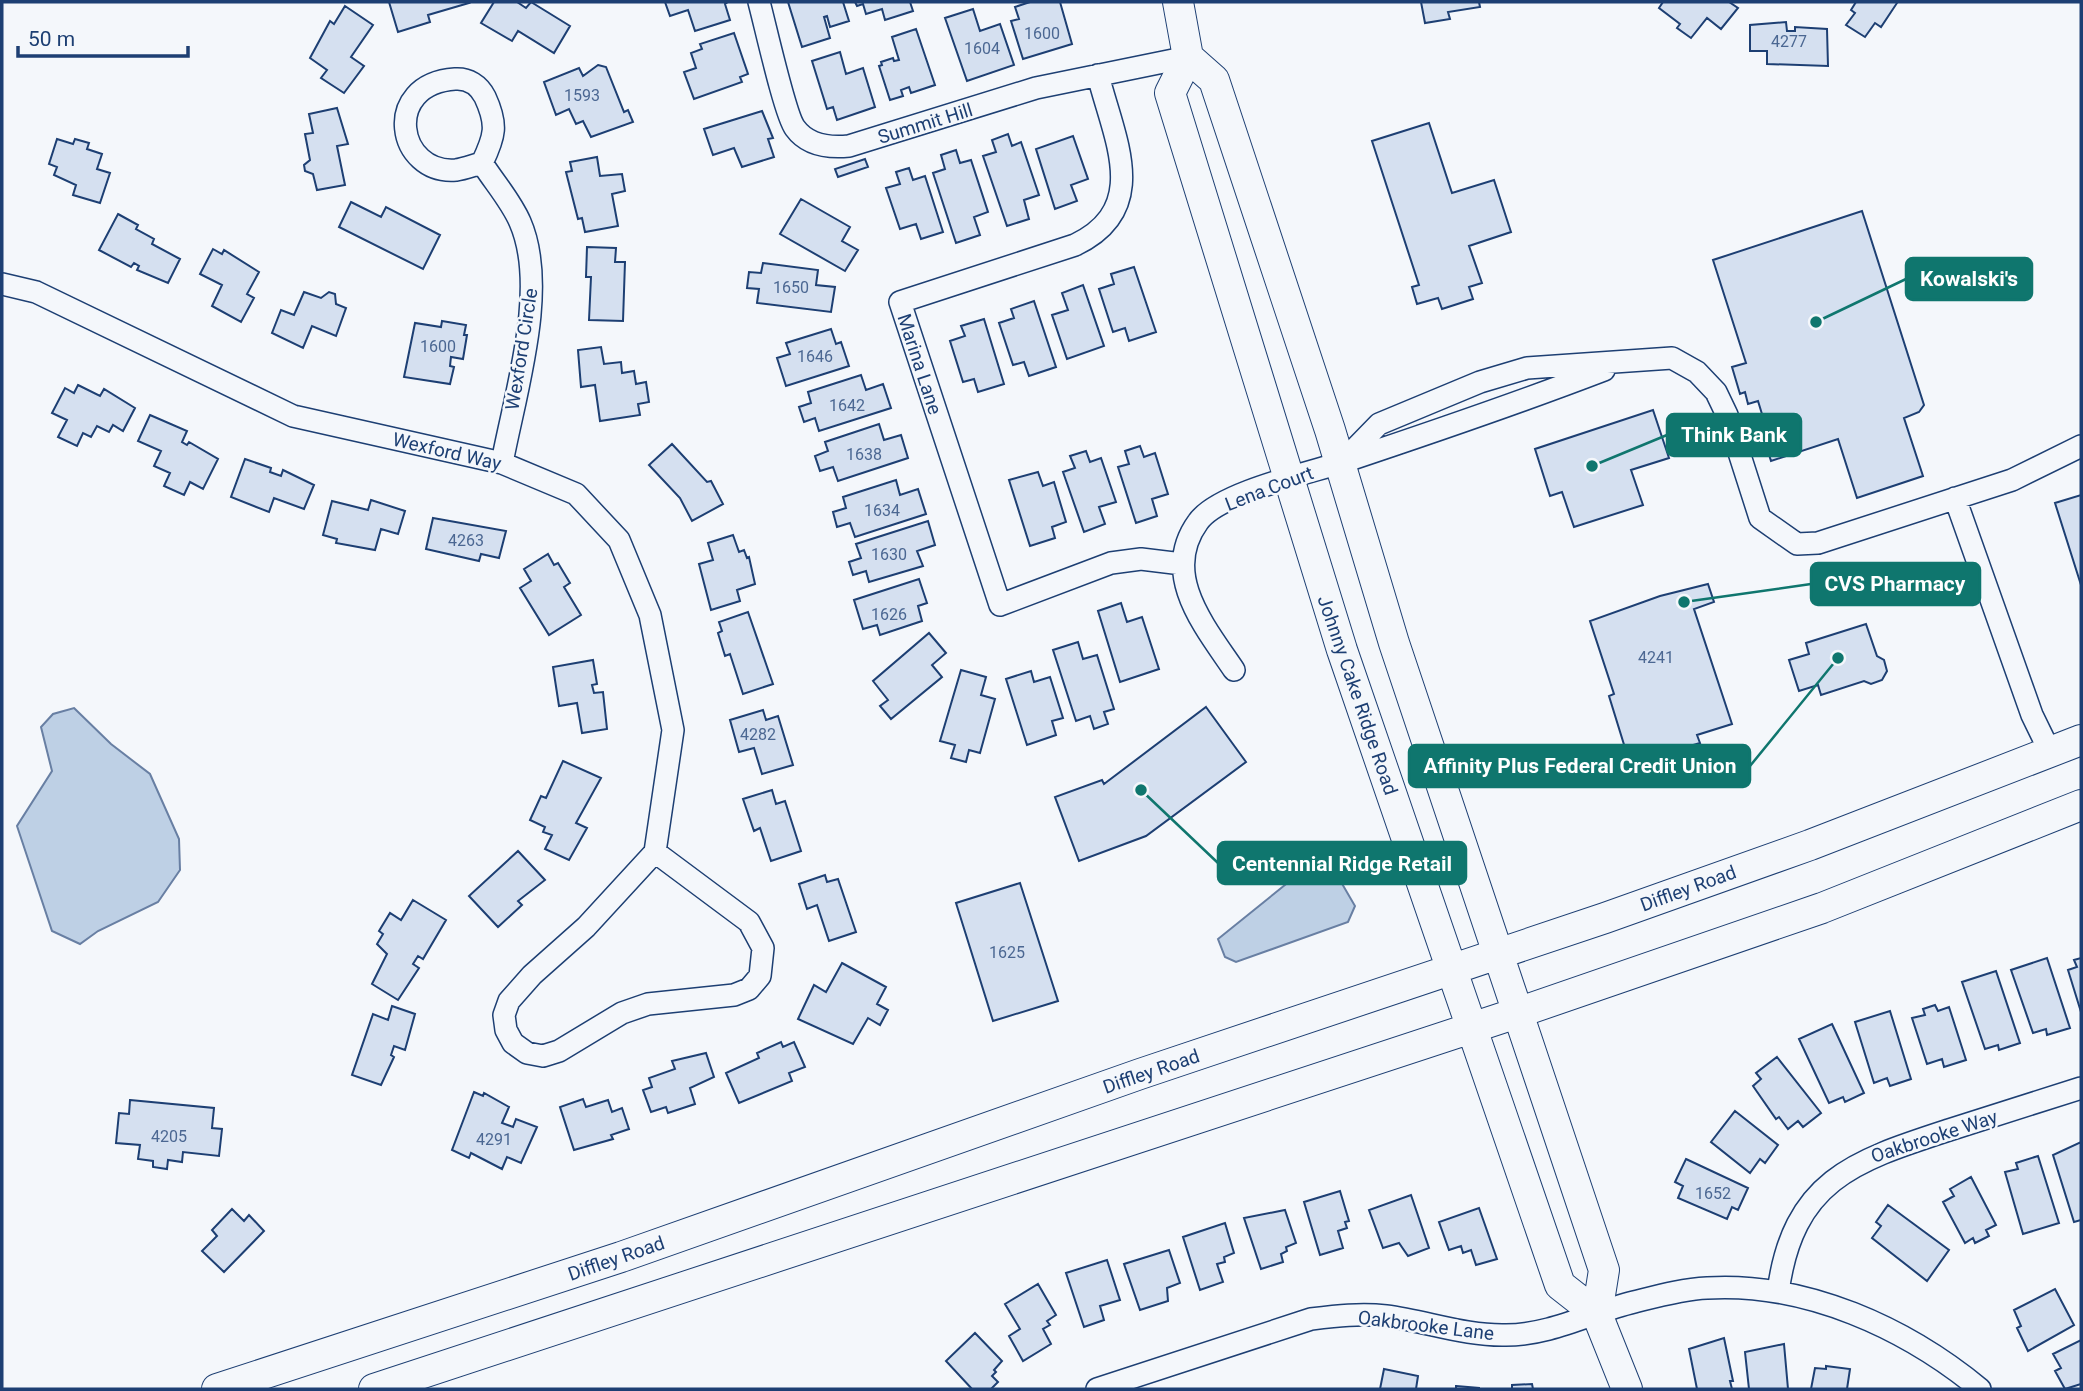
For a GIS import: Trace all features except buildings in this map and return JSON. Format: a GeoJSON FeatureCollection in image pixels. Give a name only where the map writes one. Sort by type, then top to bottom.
{"type":"FeatureCollection","features":[{"type":"Feature","properties":{"kind":"main road"},"geometry":{"type":"LineString","coordinates":[[1178,2],[1188,57],[1214,80],[1340,463],[1394,643],[1604,1270],[1597,1314],[1627,1389]]}},
{"type":"Feature","properties":{"kind":"main road","name":"Johnny Cake Ridge Road"},"geometry":{"type":"LineString","coordinates":[[1188,57],[1170,93],[1287,478],[1451,970],[1560,1285],[1597,1314]]}},
{"type":"Feature","properties":{"kind":"main road","name":"Diffley Road"},"geometry":{"type":"LineString","coordinates":[[217,1389],[621,1257],[1140,1074],[1498,954],[1797,849],[2081,740]]}},
{"type":"Feature","properties":{"kind":"main road"},"geometry":{"type":"LineString","coordinates":[[374,1389],[1517,1013],[1822,908],[2081,805]]}},
{"type":"Feature","properties":{"kind":"street","name":"Summit Hill"},"geometry":{"type":"LineString","coordinates":[[759,2],[794,127],[819,146],[849,146],[1036,88],[1188,57]]}},
{"type":"Feature","properties":{"kind":"street","name":"Marina Lane"},"geometry":{"type":"LineString","coordinates":[[1098,75],[1124,178],[1122,199],[1097,235],[1075,246],[900,302],[1000,605],[1111,563],[1141,559],[1182,564]]}},
{"type":"Feature","properties":{"kind":"street"},"geometry":{"type":"LineString","coordinates":[[464,78],[481,89],[492,112],[495,136],[482,163],[453,170],[427,162],[408,145],[404,124],[410,104],[424,88],[443,80],[464,78]]}},
{"type":"Feature","properties":{"kind":"street","name":"Wexford Circle"},"geometry":{"type":"LineString","coordinates":[[482,163],[519,220],[532,260],[531,309],[502,463]]}},
{"type":"Feature","properties":{"kind":"street","name":"Wexford Way"},"geometry":{"type":"LineString","coordinates":[[2,284],[36,292],[293,416],[502,463],[576,494],[619,540],[650,615],[673,730],[655,852]]}},
{"type":"Feature","properties":{"kind":"street"},"geometry":{"type":"LineString","coordinates":[[1340,463],[1378,424],[1480,382],[1527,368],[1672,358],[1697,372],[1716,393],[1727,415],[1760,518],[1797,544],[1818,542],[2012,480],[2081,446]]}},
{"type":"Feature","properties":{"kind":"street","name":"Lena Court"},"geometry":{"type":"LineString","coordinates":[[1182,564],[1199,520],[1221,505],[1287,478],[1340,463],[1622,363]]}},
{"type":"Feature","properties":{"kind":"street"},"geometry":{"type":"LineString","coordinates":[[1955,498],[2032,715],[2050,752]]}},
{"type":"Feature","properties":{"kind":"street"},"geometry":{"type":"LineString","coordinates":[[1182,564],[1188,596],[1234,670]]}},
{"type":"Feature","properties":{"kind":"street"},"geometry":{"type":"LineString","coordinates":[[655,852],[749,922],[763,948],[760,976],[750,989],[734,995],[648,1004],[622,1013],[559,1051],[544,1056],[527,1052],[513,1043],[506,1030],[504,1015],[509,1001],[532,975],[586,928],[655,852]]}},
{"type":"Feature","properties":{"kind":"street","name":"Oakbrooke Way"},"geometry":{"type":"LineString","coordinates":[[1778,1292],[1785,1250],[1802,1214],[1829,1184],[1845,1171],[1885,1151],[2081,1088]]}},
{"type":"Feature","properties":{"kind":"street","name":"Oakbrooke Lane"},"geometry":{"type":"LineString","coordinates":[[1097,1389],[1311,1319],[1347,1315],[1383,1316],[1479,1334],[1508,1335],[1536,1332],[1631,1303],[1704,1288],[1778,1292],[1856,1314],[1946,1364],[1980,1389]]}},
{"type":"Feature","properties":{"kind":"water"},"geometry":{"type":"Polygon","coordinates":[[[74,708],[111,744],[150,774],[179,839],[180,870],[158,902],[98,931],[80,944],[52,931],[17,826],[52,771],[41,727],[53,714],[74,708]]]}},
{"type":"Feature","properties":{"kind":"water"},"geometry":{"type":"Polygon","coordinates":[[[1330,863],[1355,906],[1348,922],[1236,962],[1225,957],[1218,939],[1311,864],[1330,863]]]}},
{"type":"Feature","properties":{"kind":"place","name":"Kowalski's"},"geometry":{"type":"Point","coordinates":[1816,322]}},
{"type":"Feature","properties":{"kind":"place","name":"Think Bank"},"geometry":{"type":"Point","coordinates":[1592,466]}},
{"type":"Feature","properties":{"kind":"place","name":"CVS Pharmacy"},"geometry":{"type":"Point","coordinates":[1684,602]}},
{"type":"Feature","properties":{"kind":"place","name":"Affinity Plus Federal Credit Union"},"geometry":{"type":"Point","coordinates":[1838,658]}},
{"type":"Feature","properties":{"kind":"place","name":"Centennial Ridge Retail"},"geometry":{"type":"Point","coordinates":[1141,790]}}]}
